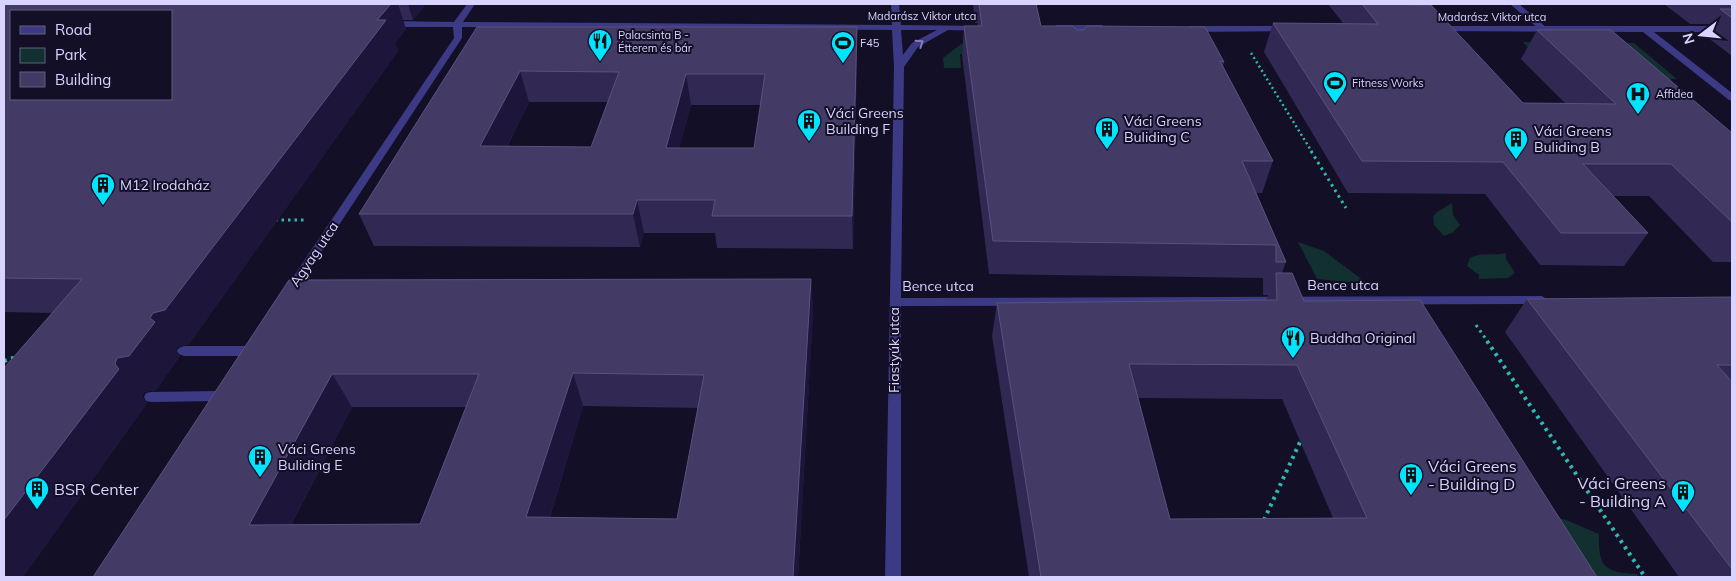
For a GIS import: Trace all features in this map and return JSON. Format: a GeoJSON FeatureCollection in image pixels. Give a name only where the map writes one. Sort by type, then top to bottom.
{"type":"FeatureCollection","features":[{"type":"Feature","properties":{"kind":"street","name":"Agyag utca"},"geometry":{"type":"LineString","coordinates":[[282,302],[458,38],[457,24],[471,4]]}},
{"type":"Feature","properties":{"kind":"street","name":"Fiastyúk utca"},"geometry":{"type":"LineString","coordinates":[[893,577],[894,302],[899,67],[895,4]]}},
{"type":"Feature","properties":{"kind":"street"},"geometry":{"type":"LineString","coordinates":[[1514,4],[1542,28]]}},
{"type":"Feature","properties":{"kind":"street","name":"Madarász Viktor utca"},"geometry":{"type":"LineString","coordinates":[[379,24],[993,28]]}},
{"type":"Feature","properties":{"kind":"street"},"geometry":{"type":"LineString","coordinates":[[899,67],[915,45],[949,28]]}},
{"type":"Feature","properties":{"kind":"street"},"geometry":{"type":"LineString","coordinates":[[1048,28],[1068,32],[1114,28]]}},
{"type":"Feature","properties":{"kind":"street"},"geometry":{"type":"LineString","coordinates":[[1180,28],[1296,29]]}},
{"type":"Feature","properties":{"kind":"street","name":"Madarász Viktor utca"},"geometry":{"type":"LineString","coordinates":[[1424,29],[1732,29]]}},
{"type":"Feature","properties":{"kind":"street"},"geometry":{"type":"LineString","coordinates":[[1645,29],[1732,98]]}},
{"type":"Feature","properties":{"kind":"street","name":"Bence utca"},"geometry":{"type":"LineString","coordinates":[[894,302],[1553,300]]}},
{"type":"Feature","properties":{"kind":"street"},"geometry":{"type":"LineString","coordinates":[[184,351],[252,347],[239,366]]}},
{"type":"Feature","properties":{"kind":"street"},"geometry":{"type":"LineString","coordinates":[[151,397],[218,397]]}},
{"type":"Feature","properties":{"kind":"path"},"geometry":{"type":"LineString","coordinates":[[1237,29],[1346,208]]}},
{"type":"Feature","properties":{"kind":"path"},"geometry":{"type":"LineString","coordinates":[[268,220],[337,220]]}},
{"type":"Feature","properties":{"kind":"path"},"geometry":{"type":"LineString","coordinates":[[1459,300],[1645,577]]}},
{"type":"Feature","properties":{"kind":"path"},"geometry":{"type":"LineString","coordinates":[[4,361],[21,356]]}},
{"type":"Feature","properties":{"kind":"path"},"geometry":{"type":"LineString","coordinates":[[1263,523],[1300,442]]}},
{"type":"Feature","properties":{"kind":"green space"},"geometry":{"type":"Polygon","coordinates":[[[1523,42],[1634,43],[1677,79],[1655,79],[1534,53],[1523,42]]]}},
{"type":"Feature","properties":{"kind":"green space"},"geometry":{"type":"Polygon","coordinates":[[[961,44],[1039,44],[1041,54],[960,54],[961,68],[944,68],[943,58],[961,44]]]}},
{"type":"Feature","properties":{"kind":"green space"},"geometry":{"type":"Polygon","coordinates":[[[1452,203],[1453,215],[1460,225],[1452,233],[1444,236],[1434,225],[1433,217],[1437,212],[1452,203]]]}},
{"type":"Feature","properties":{"kind":"green space"},"geometry":{"type":"Polygon","coordinates":[[[1298,242],[1324,251],[1368,284],[1317,279],[1298,242]]]}},
{"type":"Feature","properties":{"kind":"green space"},"geometry":{"type":"Polygon","coordinates":[[[1506,253],[1506,259],[1515,273],[1508,278],[1479,279],[1479,275],[1467,266],[1470,258],[1474,256],[1506,253]]]}},
{"type":"Feature","properties":{"kind":"green space"},"geometry":{"type":"Polygon","coordinates":[[[1541,513],[1566,520],[1599,534],[1600,554],[1606,566],[1617,572],[1637,574],[1638,577],[1557,577],[1541,513]]]}},
{"type":"Feature","properties":{"kind":"building"},"geometry":{"type":"Polygon","coordinates":[[[4,4],[391,4],[377,20],[386,20],[165,310],[153,313],[150,318],[155,322],[129,356],[117,358],[115,364],[119,369],[4,520],[4,368],[82,279],[4,278],[4,4]]]}},
{"type":"Feature","properties":{"kind":"building","name":"Váci Greens Buliding C"},"geometry":{"type":"Polygon","coordinates":[[[979,4],[1036,4],[1041,26],[1073,26],[1077,30],[1084,30],[1087,26],[1205,27],[1224,62],[1220,61],[1273,161],[1242,161],[1286,262],[1276,262],[1276,245],[993,241],[964,26],[982,26],[979,4]]]}},
{"type":"Feature","properties":{"kind":"building"},"geometry":{"type":"Polygon","coordinates":[[[1362,4],[1431,5],[1523,103],[1616,104],[1537,30],[1611,30],[1732,133],[1732,222],[1671,164],[1583,164],[1648,233],[1561,233],[1503,162],[1362,161],[1273,23],[1378,24],[1362,4]]]}},
{"type":"Feature","properties":{"kind":"building"},"geometry":{"type":"Polygon","coordinates":[[[1720,9],[1732,9],[1732,18],[1720,9]]]}},
{"type":"Feature","properties":{"kind":"building","name":"Váci Greens Building F"},"geometry":{"type":"Polygon","coordinates":[[[477,27],[857,27],[852,216],[712,216],[715,200],[637,200],[633,214],[359,214],[477,27]],[[520,71],[480,146],[591,147],[619,72],[520,71]],[[686,74],[666,148],[754,148],[765,74],[686,74]]]}},
{"type":"Feature","properties":{"kind":"building","name":"Váci Greens - Building D"},"geometry":{"type":"Polygon","coordinates":[[[1276,273],[1292,273],[1304,301],[1420,300],[1597,577],[1041,577],[997,303],[1277,300],[1276,273]],[[1129,364],[1170,519],[1367,518],[1297,365],[1129,364]]]}},
{"type":"Feature","properties":{"kind":"building","name":"Váci Greens Buliding E"},"geometry":{"type":"Polygon","coordinates":[[[811,279],[793,577],[93,577],[289,280],[811,279]],[[573,373],[526,517],[677,519],[704,375],[573,373]],[[332,374],[249,525],[420,524],[479,374],[332,374]]]}},
{"type":"Feature","properties":{"kind":"building","name":"Váci Greens - Building A"},"geometry":{"type":"Polygon","coordinates":[[[1732,297],[1732,365],[1717,365],[1732,382],[1732,569],[1527,299],[1732,297]]]}},
{"type":"Feature","properties":{"kind":"place","name":"Palacsinta B - Étterem és bár"},"geometry":{"type":"Point","coordinates":[600,62]}},
{"type":"Feature","properties":{"kind":"place","name":"F45"},"geometry":{"type":"Point","coordinates":[843,64]}},
{"type":"Feature","properties":{"kind":"place","name":"Fitness Works"},"geometry":{"type":"Point","coordinates":[1335,104]}},
{"type":"Feature","properties":{"kind":"place","name":"Affidea"},"geometry":{"type":"Point","coordinates":[1638,115]}},
{"type":"Feature","properties":{"kind":"place","name":"Váci Greens Building F"},"geometry":{"type":"Point","coordinates":[809,142]}},
{"type":"Feature","properties":{"kind":"place","name":"Váci Greens Buliding C"},"geometry":{"type":"Point","coordinates":[1107,150]}},
{"type":"Feature","properties":{"kind":"place","name":"Váci Greens Buliding B"},"geometry":{"type":"Point","coordinates":[1516,160]}},
{"type":"Feature","properties":{"kind":"place","name":"M12 Irodaház"},"geometry":{"type":"Point","coordinates":[103,206]}},
{"type":"Feature","properties":{"kind":"place","name":"Buddha Original"},"geometry":{"type":"Point","coordinates":[1293,359]}},
{"type":"Feature","properties":{"kind":"place","name":"Váci Greens Buliding E"},"geometry":{"type":"Point","coordinates":[260,478]}},
{"type":"Feature","properties":{"kind":"place","name":"Váci Greens - Building D"},"geometry":{"type":"Point","coordinates":[1411,496]}},
{"type":"Feature","properties":{"kind":"place","name":"BSR Center"},"geometry":{"type":"Point","coordinates":[37,510]}},
{"type":"Feature","properties":{"kind":"place","name":"Váci Greens - Building A"},"geometry":{"type":"Point","coordinates":[1683,513]}}]}
